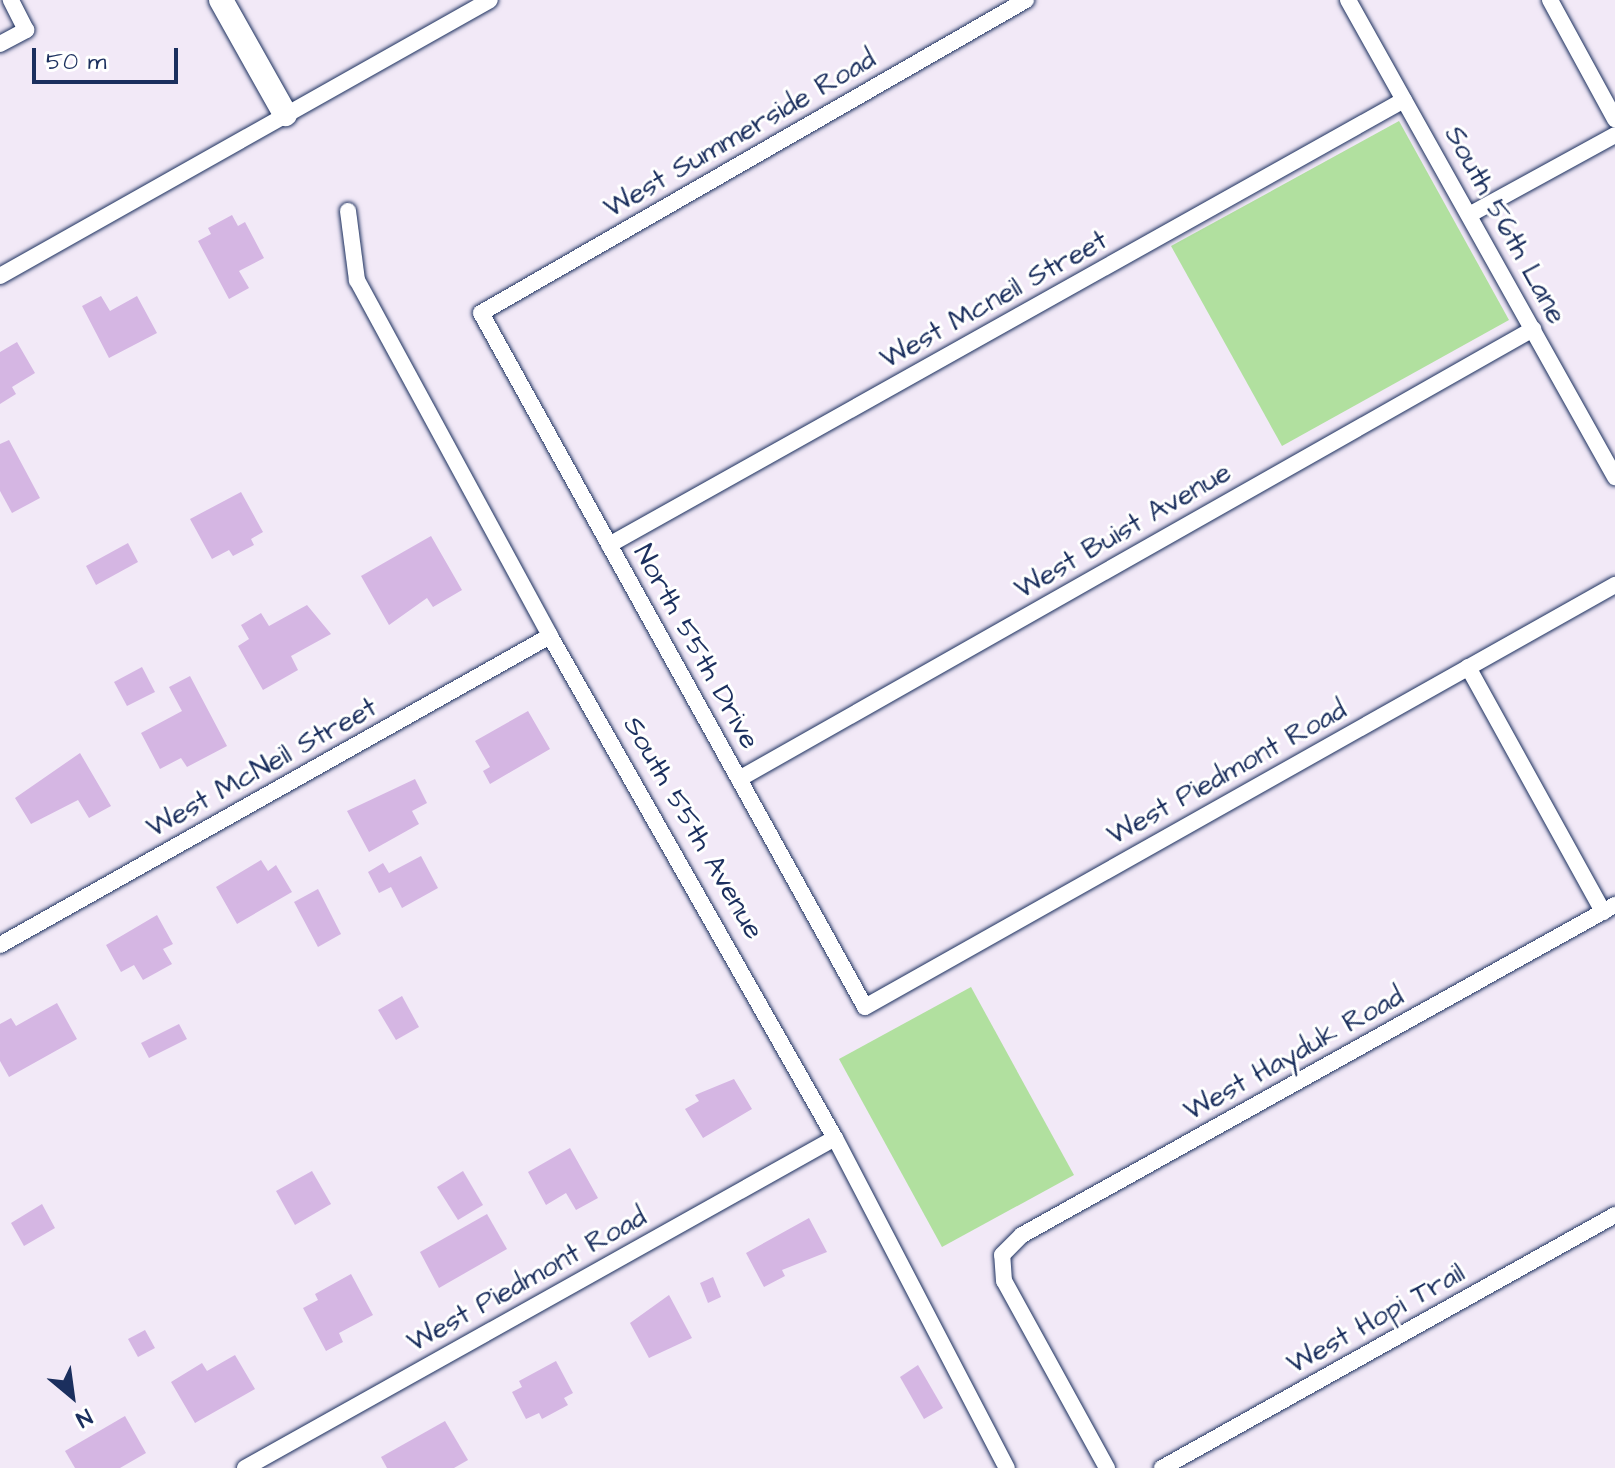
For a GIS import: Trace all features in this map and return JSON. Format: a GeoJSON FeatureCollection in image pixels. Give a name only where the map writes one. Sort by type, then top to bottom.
{"type":"FeatureCollection","features":[{"type":"Feature","properties":{"kind":"street"},"geometry":{"type":"LineString","coordinates":[[0,44],[26,30],[11,0]]}},
{"type":"Feature","properties":{"kind":"street"},"geometry":{"type":"LineString","coordinates":[[221,0],[285,114]]}},
{"type":"Feature","properties":{"kind":"street"},"geometry":{"type":"LineString","coordinates":[[0,276],[490,0]]}},
{"type":"Feature","properties":{"kind":"street","name":"West Summerside Road"},"geometry":{"type":"LineString","coordinates":[[481,313],[1026,0]]}},
{"type":"Feature","properties":{"kind":"street","name":"South 56th Lane"},"geometry":{"type":"LineString","coordinates":[[1348,0],[1615,477]]}},
{"type":"Feature","properties":{"kind":"street"},"geometry":{"type":"LineString","coordinates":[[1550,0],[1615,119]]}},
{"type":"Feature","properties":{"kind":"street","name":"West Mcneil Street"},"geometry":{"type":"LineString","coordinates":[[609,545],[1404,100]]}},
{"type":"Feature","properties":{"kind":"street"},"geometry":{"type":"LineString","coordinates":[[1469,215],[1615,135]]}},
{"type":"Feature","properties":{"kind":"street","name":"South 55th Avenue"},"geometry":{"type":"LineString","coordinates":[[348,211],[357,280],[550,636],[835,1138],[1007,1468]]}},
{"type":"Feature","properties":{"kind":"street","name":"North 55th Drive"},"geometry":{"type":"LineString","coordinates":[[481,313],[865,1007]]}},
{"type":"Feature","properties":{"kind":"street","name":"West Buist Avenue"},"geometry":{"type":"LineString","coordinates":[[739,779],[1533,329]]}},
{"type":"Feature","properties":{"kind":"street","name":"West Piedmont Road"},"geometry":{"type":"LineString","coordinates":[[865,1007],[1615,585]]}},
{"type":"Feature","properties":{"kind":"street","name":"West McNeil Street"},"geometry":{"type":"LineString","coordinates":[[0,945],[550,636]]}},
{"type":"Feature","properties":{"kind":"street"},"geometry":{"type":"LineString","coordinates":[[1468,667],[1609,909]]}},
{"type":"Feature","properties":{"kind":"street","name":"West Hayduk Road"},"geometry":{"type":"LineString","coordinates":[[1107,1468],[1004,1281],[1002,1255],[1022,1235],[1609,909]]}},
{"type":"Feature","properties":{"kind":"street","name":"West Piedmont Road"},"geometry":{"type":"LineString","coordinates":[[245,1468],[835,1138]]}},
{"type":"Feature","properties":{"kind":"street","name":"West Hopi Trail"},"geometry":{"type":"LineString","coordinates":[[1162,1468],[1615,1215]]}},
{"type":"Feature","properties":{"kind":"green space"},"geometry":{"type":"Polygon","coordinates":[[[1399,121],[1509,320],[1282,446],[1171,246],[1399,121]]]}},
{"type":"Feature","properties":{"kind":"green space"},"geometry":{"type":"Polygon","coordinates":[[[971,987],[1074,1175],[942,1247],[839,1059],[971,987]]]}},
{"type":"Feature","properties":{"kind":"building"},"geometry":{"type":"Polygon","coordinates":[[[232,215],[238,226],[245,222],[264,258],[239,271],[249,288],[229,299],[198,241],[211,234],[208,228],[232,215]]]}},
{"type":"Feature","properties":{"kind":"building"},"geometry":{"type":"Polygon","coordinates":[[[101,296],[110,311],[137,296],[157,333],[109,358],[82,306],[101,296]]]}},
{"type":"Feature","properties":{"kind":"building"},"geometry":{"type":"Polygon","coordinates":[[[17,342],[35,373],[12,387],[16,394],[0,404],[0,352],[17,342]]]}},
{"type":"Feature","properties":{"kind":"building"},"geometry":{"type":"Polygon","coordinates":[[[9,440],[40,498],[12,513],[0,491],[0,444],[9,440]]]}},
{"type":"Feature","properties":{"kind":"building"},"geometry":{"type":"Polygon","coordinates":[[[241,492],[263,532],[251,539],[254,545],[233,556],[229,550],[212,559],[190,519],[241,492]]]}},
{"type":"Feature","properties":{"kind":"building"},"geometry":{"type":"Polygon","coordinates":[[[431,536],[462,590],[433,607],[427,598],[389,625],[361,576],[431,536]]]}},
{"type":"Feature","properties":{"kind":"building"},"geometry":{"type":"Polygon","coordinates":[[[128,543],[138,562],[96,585],[86,566],[128,543]]]}},
{"type":"Feature","properties":{"kind":"building"},"geometry":{"type":"Polygon","coordinates":[[[307,605],[331,634],[291,656],[298,670],[263,690],[238,646],[249,639],[241,625],[261,613],[269,626],[307,605]]]}},
{"type":"Feature","properties":{"kind":"building"},"geometry":{"type":"Polygon","coordinates":[[[142,667],[155,692],[127,706],[114,682],[142,667]]]}},
{"type":"Feature","properties":{"kind":"building"},"geometry":{"type":"Polygon","coordinates":[[[190,676],[227,746],[187,767],[181,758],[160,769],[141,733],[182,711],[169,687],[190,676]]]}},
{"type":"Feature","properties":{"kind":"building"},"geometry":{"type":"Polygon","coordinates":[[[528,711],[550,749],[490,784],[483,771],[490,767],[475,741],[528,711]]]}},
{"type":"Feature","properties":{"kind":"building"},"geometry":{"type":"Polygon","coordinates":[[[80,753],[111,806],[89,818],[78,800],[31,824],[15,798],[80,753]]]}},
{"type":"Feature","properties":{"kind":"building"},"geometry":{"type":"Polygon","coordinates":[[[415,779],[427,803],[412,811],[419,824],[369,852],[347,811],[415,779]]]}},
{"type":"Feature","properties":{"kind":"building"},"geometry":{"type":"Polygon","coordinates":[[[421,856],[438,888],[402,908],[391,887],[379,893],[368,872],[383,863],[389,873],[421,856]]]}},
{"type":"Feature","properties":{"kind":"building"},"geometry":{"type":"Polygon","coordinates":[[[261,860],[268,871],[276,865],[292,892],[237,924],[216,887],[261,860]]]}},
{"type":"Feature","properties":{"kind":"building"},"geometry":{"type":"Polygon","coordinates":[[[318,889],[341,934],[318,947],[294,902],[318,889]]]}},
{"type":"Feature","properties":{"kind":"building"},"geometry":{"type":"Polygon","coordinates":[[[157,915],[173,944],[163,949],[172,964],[143,980],[134,965],[121,972],[106,945],[157,915]]]}},
{"type":"Feature","properties":{"kind":"building"},"geometry":{"type":"Polygon","coordinates":[[[402,996],[419,1027],[396,1040],[378,1010],[402,996]]]}},
{"type":"Feature","properties":{"kind":"building"},"geometry":{"type":"Polygon","coordinates":[[[57,1003],[77,1039],[9,1077],[0,1061],[0,1024],[11,1018],[16,1026],[57,1003]]]}},
{"type":"Feature","properties":{"kind":"building"},"geometry":{"type":"Polygon","coordinates":[[[179,1024],[187,1039],[149,1058],[141,1043],[179,1024]]]}},
{"type":"Feature","properties":{"kind":"building"},"geometry":{"type":"Polygon","coordinates":[[[734,1079],[752,1109],[703,1138],[685,1109],[699,1101],[695,1095],[734,1079]]]}},
{"type":"Feature","properties":{"kind":"building"},"geometry":{"type":"Polygon","coordinates":[[[570,1148],[598,1198],[576,1210],[566,1193],[546,1205],[528,1172],[570,1148]]]}},
{"type":"Feature","properties":{"kind":"building"},"geometry":{"type":"Polygon","coordinates":[[[312,1171],[331,1204],[295,1225],[276,1191],[312,1171]]]}},
{"type":"Feature","properties":{"kind":"building"},"geometry":{"type":"Polygon","coordinates":[[[463,1171],[483,1205],[458,1220],[437,1187],[463,1171]]]}},
{"type":"Feature","properties":{"kind":"building"},"geometry":{"type":"Polygon","coordinates":[[[42,1204],[55,1228],[24,1246],[11,1223],[42,1204]]]}},
{"type":"Feature","properties":{"kind":"building"},"geometry":{"type":"Polygon","coordinates":[[[487,1214],[507,1249],[439,1288],[420,1252],[487,1214]]]}},
{"type":"Feature","properties":{"kind":"building"},"geometry":{"type":"Polygon","coordinates":[[[809,1218],[827,1252],[782,1270],[785,1276],[764,1287],[746,1253],[809,1218]]]}},
{"type":"Feature","properties":{"kind":"building"},"geometry":{"type":"Polygon","coordinates":[[[351,1274],[373,1315],[339,1333],[343,1342],[326,1351],[303,1308],[318,1300],[315,1294],[351,1274]]]}},
{"type":"Feature","properties":{"kind":"building"},"geometry":{"type":"Polygon","coordinates":[[[713,1277],[721,1297],[708,1303],[700,1283],[713,1277]]]}},
{"type":"Feature","properties":{"kind":"building"},"geometry":{"type":"Polygon","coordinates":[[[669,1295],[692,1338],[649,1358],[630,1323],[669,1295]]]}},
{"type":"Feature","properties":{"kind":"building"},"geometry":{"type":"Polygon","coordinates":[[[145,1330],[155,1348],[138,1357],[128,1339],[145,1330]]]}},
{"type":"Feature","properties":{"kind":"building"},"geometry":{"type":"Polygon","coordinates":[[[235,1355],[255,1389],[195,1423],[171,1382],[202,1363],[207,1371],[235,1355]]]}},
{"type":"Feature","properties":{"kind":"building"},"geometry":{"type":"Polygon","coordinates":[[[556,1361],[573,1393],[564,1398],[568,1405],[542,1419],[539,1413],[526,1419],[512,1392],[522,1387],[519,1381],[556,1361]]]}},
{"type":"Feature","properties":{"kind":"building"},"geometry":{"type":"Polygon","coordinates":[[[918,1365],[943,1408],[924,1419],[900,1377],[918,1365]]]}},
{"type":"Feature","properties":{"kind":"building"},"geometry":{"type":"Polygon","coordinates":[[[125,1416],[146,1453],[120,1468],[75,1468],[65,1451],[125,1416]]]}},
{"type":"Feature","properties":{"kind":"building"},"geometry":{"type":"Polygon","coordinates":[[[445,1421],[468,1460],[454,1468],[387,1468],[381,1457],[445,1421]]]}}]}
